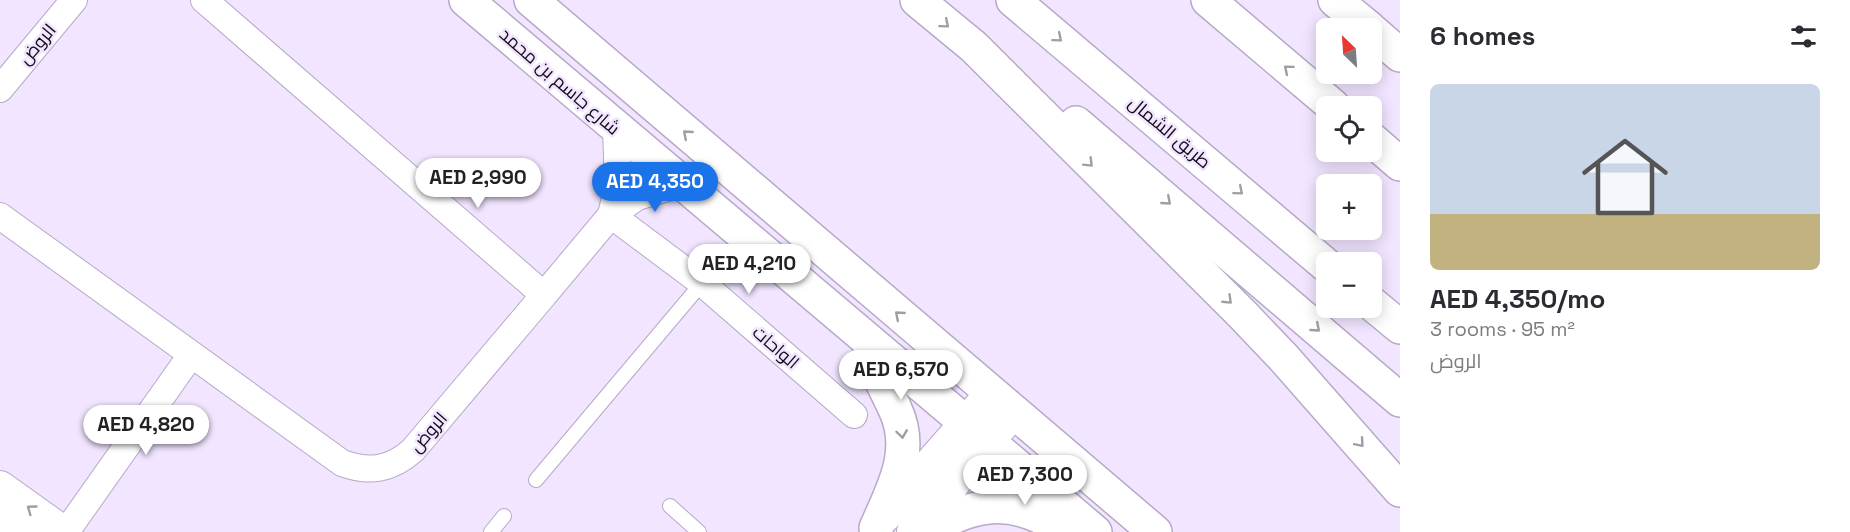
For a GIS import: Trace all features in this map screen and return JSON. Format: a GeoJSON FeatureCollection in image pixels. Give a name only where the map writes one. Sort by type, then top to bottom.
{"type":"FeatureCollection","features":[{"type":"Feature","properties":{"kind":"main road","name":"شارع جاسم بن محمد"},"geometry":{"type":"LineString","coordinates":[[466,0],[1095,532]]}},
{"type":"Feature","properties":{"kind":"main road"},"geometry":{"type":"LineString","coordinates":[[531,0],[1155,532]]}},
{"type":"Feature","properties":{"kind":"main road"},"geometry":{"type":"LineString","coordinates":[[917,0],[974,47],[1072,120],[1400,400]]}},
{"type":"Feature","properties":{"kind":"main road","name":"طريق الشمال"},"geometry":{"type":"LineString","coordinates":[[1013,0],[1316,257]]}},
{"type":"Feature","properties":{"kind":"main road"},"geometry":{"type":"LineString","coordinates":[[1208,0],[1321,96]]}},
{"type":"Feature","properties":{"kind":"main road"},"geometry":{"type":"LineString","coordinates":[[1335,0],[1357,18]]}},
{"type":"Feature","properties":{"kind":"main road"},"geometry":{"type":"LineString","coordinates":[[1382,39],[1400,55]]}},
{"type":"Feature","properties":{"kind":"main road"},"geometry":{"type":"LineString","coordinates":[[974,47],[1283,357],[1400,490]]}},
{"type":"Feature","properties":{"kind":"main road"},"geometry":{"type":"LineString","coordinates":[[1382,148],[1400,164]]}},
{"type":"Feature","properties":{"kind":"main road"},"geometry":{"type":"LineString","coordinates":[[1382,312],[1400,327]]}},
{"type":"Feature","properties":{"kind":"main road"},"geometry":{"type":"LineString","coordinates":[[868,340],[875,369],[900,421],[904,448],[900,476],[874,530]]}},
{"type":"Feature","properties":{"kind":"main road"},"geometry":{"type":"LineString","coordinates":[[925,532],[955,514],[990,506],[1022,510],[1076,532]]}},
{"type":"Feature","properties":{"kind":"street","name":"الروض"},"geometry":{"type":"LineString","coordinates":[[0,89],[74,0]]}},
{"type":"Feature","properties":{"kind":"street"},"geometry":{"type":"LineString","coordinates":[[204,0],[544,295]]}},
{"type":"Feature","properties":{"kind":"street","name":"الروض"},"geometry":{"type":"LineString","coordinates":[[611,215],[618,184],[616,129]]}},
{"type":"Feature","properties":{"kind":"street","name":"الروض"},"geometry":{"type":"LineString","coordinates":[[0,216],[342,463],[366,470],[379,469],[403,459],[413,450],[611,215],[644,194],[684,183]]}},
{"type":"Feature","properties":{"kind":"street","name":"الواحات"},"geometry":{"type":"LineString","coordinates":[[611,215],[702,283],[854,415]]}},
{"type":"Feature","properties":{"kind":"street"},"geometry":{"type":"LineString","coordinates":[[0,487],[64,532],[191,355]]}},
{"type":"Feature","properties":{"kind":"street"},"geometry":{"type":"LineString","coordinates":[[874,530],[977,432],[1002,403]]}},
{"type":"Feature","properties":{"kind":"street"},"geometry":{"type":"LineString","coordinates":[[913,532],[977,432]]}},
{"type":"Feature","properties":{"kind":"street"},"geometry":{"type":"LineString","coordinates":[[0,518],[20,532]]}},
{"type":"Feature","properties":{"kind":"lane"},"geometry":{"type":"LineString","coordinates":[[536,480],[702,283]]}},
{"type":"Feature","properties":{"kind":"lane"},"geometry":{"type":"LineString","coordinates":[[670,507],[699,532]]}},
{"type":"Feature","properties":{"kind":"lane"},"geometry":{"type":"LineString","coordinates":[[491,532],[504,516]]}}]}
